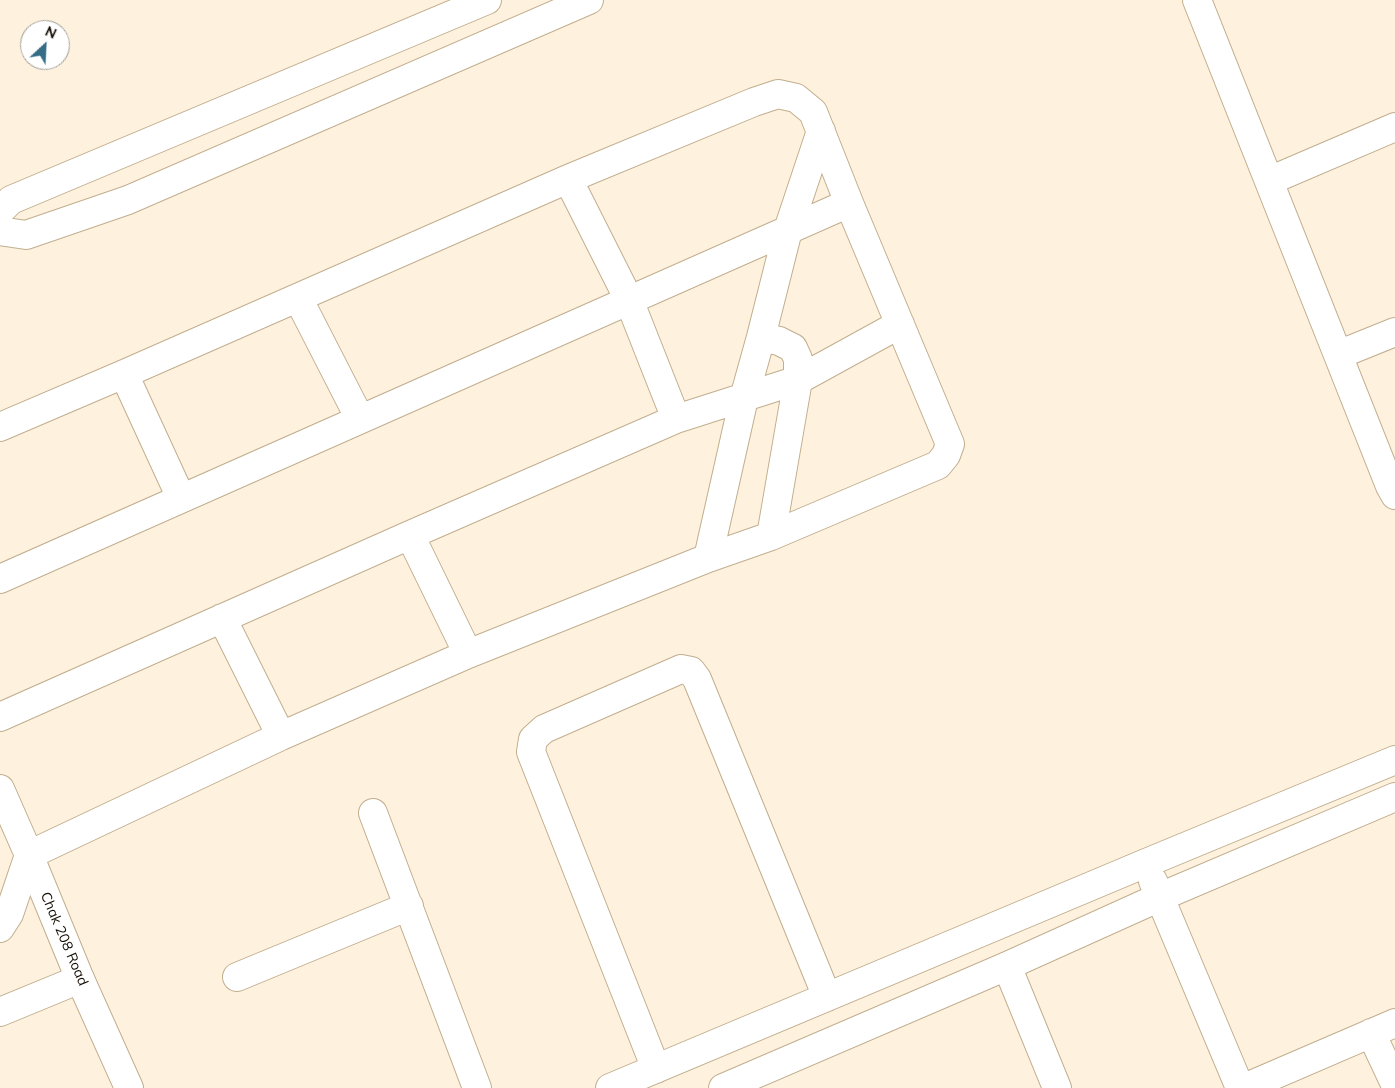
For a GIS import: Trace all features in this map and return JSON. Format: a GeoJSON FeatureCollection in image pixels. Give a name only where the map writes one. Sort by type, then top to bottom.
{"type":"FeatureCollection","features":[{"type":"Feature","properties":{"kind":"street"},"geometry":{"type":"LineString","coordinates":[[0,211],[11,200],[486,0]]}},
{"type":"Feature","properties":{"kind":"street"},"geometry":{"type":"LineString","coordinates":[[0,231],[26,235],[128,200],[589,0]]}},
{"type":"Feature","properties":{"kind":"street"},"geometry":{"type":"LineString","coordinates":[[1197,0],[1395,495]]}},
{"type":"Feature","properties":{"kind":"street"},"geometry":{"type":"LineString","coordinates":[[0,427],[568,179],[754,102],[778,94],[796,98],[813,112],[950,444],[946,455],[938,465],[771,536],[708,558],[468,654],[281,736],[29,856],[8,914],[0,928]]}},
{"type":"Feature","properties":{"kind":"street"},"geometry":{"type":"LineString","coordinates":[[1269,181],[1395,127]]}},
{"type":"Feature","properties":{"kind":"street"},"geometry":{"type":"LineString","coordinates":[[708,558],[744,398],[788,230],[821,131]]}},
{"type":"Feature","properties":{"kind":"street"},"geometry":{"type":"LineString","coordinates":[[568,179],[629,300],[676,420]]}},
{"type":"Feature","properties":{"kind":"street"},"geometry":{"type":"LineString","coordinates":[[0,579],[849,203]]}},
{"type":"Feature","properties":{"kind":"street"},"geometry":{"type":"LineString","coordinates":[[298,298],[360,420]]}},
{"type":"Feature","properties":{"kind":"street"},"geometry":{"type":"LineString","coordinates":[[0,716],[676,420],[798,380],[900,324]]}},
{"type":"Feature","properties":{"kind":"street"},"geometry":{"type":"LineString","coordinates":[[1338,355],[1395,332]]}},
{"type":"Feature","properties":{"kind":"street"},"geometry":{"type":"LineString","coordinates":[[761,337],[779,341],[793,348],[798,359],[798,380],[771,536]]}},
{"type":"Feature","properties":{"kind":"street"},"geometry":{"type":"LineString","coordinates":[[124,374],[181,498]]}},
{"type":"Feature","properties":{"kind":"street"},"geometry":{"type":"LineString","coordinates":[[410,535],[468,654]]}},
{"type":"Feature","properties":{"kind":"street"},"geometry":{"type":"LineString","coordinates":[[222,618],[281,736]]}},
{"type":"Feature","properties":{"kind":"street"},"geometry":{"type":"LineString","coordinates":[[656,1069],[530,752],[533,739],[544,729],[681,669],[691,672],[697,679],[827,997]]}},
{"type":"Feature","properties":{"kind":"street"},"geometry":{"type":"LineString","coordinates":[[610,1088],[1395,760]]}},
{"type":"Feature","properties":{"kind":"street","name":"Chak 208 Road"},"geometry":{"type":"LineString","coordinates":[[0,789],[80,979],[129,1088]]}},
{"type":"Feature","properties":{"kind":"street"},"geometry":{"type":"LineString","coordinates":[[724,1088],[1007,966],[1160,897],[1395,797]]}},
{"type":"Feature","properties":{"kind":"street"},"geometry":{"type":"LineString","coordinates":[[374,813],[477,1088]]}},
{"type":"Feature","properties":{"kind":"street"},"geometry":{"type":"LineString","coordinates":[[1146,863],[1240,1088]]}},
{"type":"Feature","properties":{"kind":"street"},"geometry":{"type":"LineString","coordinates":[[237,977],[409,906]]}},
{"type":"Feature","properties":{"kind":"street"},"geometry":{"type":"LineString","coordinates":[[1007,966],[1057,1088]]}},
{"type":"Feature","properties":{"kind":"street"},"geometry":{"type":"LineString","coordinates":[[0,1012],[80,979]]}},
{"type":"Feature","properties":{"kind":"street"},"geometry":{"type":"LineString","coordinates":[[1244,1088],[1383,1028],[1395,1084]]}}]}
